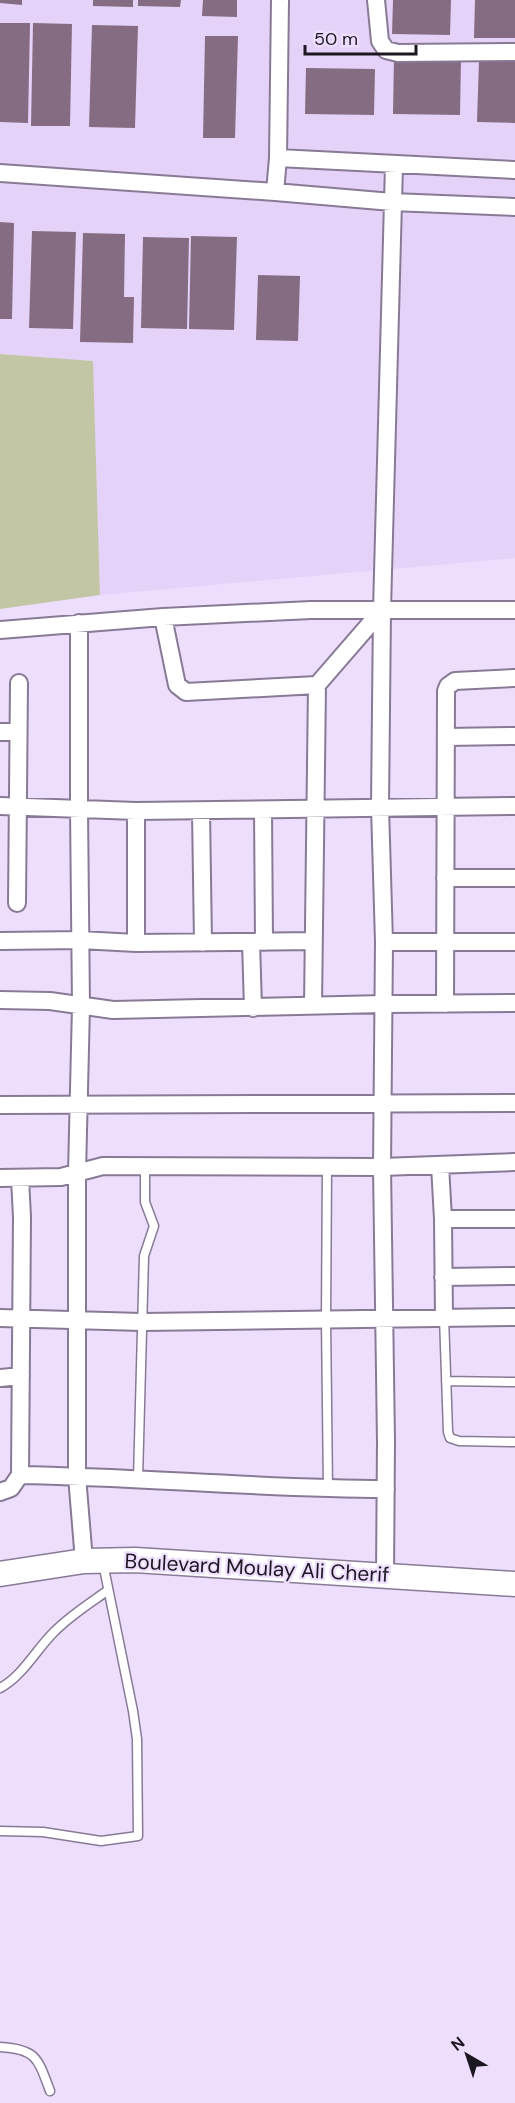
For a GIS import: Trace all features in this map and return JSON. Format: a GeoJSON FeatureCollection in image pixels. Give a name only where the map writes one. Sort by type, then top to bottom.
{"type":"FeatureCollection","features":[{"type":"Feature","properties":{"kind":"main road","name":"Boulevard Moulay Ali Cherif"},"geometry":{"type":"LineString","coordinates":[[0,1574],[93,1560],[201,1563],[515,1584]]}},
{"type":"Feature","properties":{"kind":"street"},"geometry":{"type":"LineString","coordinates":[[275,192],[278,158],[280,0]]}},
{"type":"Feature","properties":{"kind":"street"},"geometry":{"type":"LineString","coordinates":[[376,0],[380,41],[386,50],[398,53],[515,52]]}},
{"type":"Feature","properties":{"kind":"street"},"geometry":{"type":"LineString","coordinates":[[278,158],[515,170]]}},
{"type":"Feature","properties":{"kind":"street"},"geometry":{"type":"LineString","coordinates":[[385,1576],[382,1167],[384,942],[380,807],[382,610],[394,165]]}},
{"type":"Feature","properties":{"kind":"street"},"geometry":{"type":"LineString","coordinates":[[0,173],[392,202],[515,207]]}},
{"type":"Feature","properties":{"kind":"street"},"geometry":{"type":"LineString","coordinates":[[0,630],[163,617],[311,610],[515,610]]}},
{"type":"Feature","properties":{"kind":"street"},"geometry":{"type":"LineString","coordinates":[[313,1006],[317,685],[382,610]]}},
{"type":"Feature","properties":{"kind":"street"},"geometry":{"type":"LineString","coordinates":[[163,617],[177,685],[186,692],[317,685]]}},
{"type":"Feature","properties":{"kind":"street"},"geometry":{"type":"LineString","coordinates":[[79,623],[81,1006],[77,1173],[77,1476],[93,1560]]}},
{"type":"Feature","properties":{"kind":"street"},"geometry":{"type":"LineString","coordinates":[[445,1004],[446,691],[455,681],[515,678]]}},
{"type":"Feature","properties":{"kind":"street"},"geometry":{"type":"LineString","coordinates":[[17,903],[18,683]]}},
{"type":"Feature","properties":{"kind":"street"},"geometry":{"type":"LineString","coordinates":[[0,732],[18,732]]}},
{"type":"Feature","properties":{"kind":"street"},"geometry":{"type":"LineString","coordinates":[[446,737],[515,736]]}},
{"type":"Feature","properties":{"kind":"street"},"geometry":{"type":"LineString","coordinates":[[0,806],[136,811],[515,806]]}},
{"type":"Feature","properties":{"kind":"street"},"geometry":{"type":"LineString","coordinates":[[201,810],[202,943]]}},
{"type":"Feature","properties":{"kind":"street"},"geometry":{"type":"LineString","coordinates":[[253,1008],[258,942],[262,810]]}},
{"type":"Feature","properties":{"kind":"street"},"geometry":{"type":"LineString","coordinates":[[136,811],[136,943]]}},
{"type":"Feature","properties":{"kind":"street"},"geometry":{"type":"LineString","coordinates":[[446,878],[515,878]]}},
{"type":"Feature","properties":{"kind":"street"},"geometry":{"type":"LineString","coordinates":[[0,880],[17,880]]}},
{"type":"Feature","properties":{"kind":"street"},"geometry":{"type":"LineString","coordinates":[[0,940],[136,943],[314,941]]}},
{"type":"Feature","properties":{"kind":"street"},"geometry":{"type":"LineString","coordinates":[[384,942],[515,942]]}},
{"type":"Feature","properties":{"kind":"street"},"geometry":{"type":"LineString","coordinates":[[0,1000],[50,1001],[113,1010],[515,1003]]}},
{"type":"Feature","properties":{"kind":"street"},"geometry":{"type":"LineString","coordinates":[[0,1105],[515,1103]]}},
{"type":"Feature","properties":{"kind":"street"},"geometry":{"type":"LineString","coordinates":[[0,1178],[61,1177],[103,1166],[382,1167],[515,1162]]}},
{"type":"Feature","properties":{"kind":"street"},"geometry":{"type":"LineString","coordinates":[[440,1165],[444,1219],[444,1317]]}},
{"type":"Feature","properties":{"kind":"street"},"geometry":{"type":"LineString","coordinates":[[0,1491],[11,1488],[20,1475],[20,1178]]}},
{"type":"Feature","properties":{"kind":"street"},"geometry":{"type":"LineString","coordinates":[[444,1219],[515,1219]]}},
{"type":"Feature","properties":{"kind":"street"},"geometry":{"type":"LineString","coordinates":[[443,1277],[515,1276]]}},
{"type":"Feature","properties":{"kind":"street"},"geometry":{"type":"LineString","coordinates":[[0,1318],[142,1322],[515,1317]]}},
{"type":"Feature","properties":{"kind":"street"},"geometry":{"type":"LineString","coordinates":[[0,1378],[21,1376]]}},
{"type":"Feature","properties":{"kind":"street"},"geometry":{"type":"LineString","coordinates":[[20,1475],[386,1490]]}},
{"type":"Feature","properties":{"kind":"lane"},"geometry":{"type":"LineString","coordinates":[[138,1479],[144,1256],[154,1226],[145,1202],[145,1167]]}},
{"type":"Feature","properties":{"kind":"lane"},"geometry":{"type":"LineString","coordinates":[[327,1167],[328,1489]]}},
{"type":"Feature","properties":{"kind":"lane"},"geometry":{"type":"LineString","coordinates":[[444,1317],[450,1438],[459,1441],[515,1442]]}},
{"type":"Feature","properties":{"kind":"lane"},"geometry":{"type":"LineString","coordinates":[[446,1381],[515,1382]]}},
{"type":"Feature","properties":{"kind":"lane"},"geometry":{"type":"LineString","coordinates":[[0,1831],[44,1832],[101,1841],[138,1836],[135,1730],[117,1629],[107,1590],[93,1560]]}},
{"type":"Feature","properties":{"kind":"lane"},"geometry":{"type":"LineString","coordinates":[[0,1688],[21,1670],[56,1630],[107,1590]]}},
{"type":"Feature","properties":{"kind":"lane"},"geometry":{"type":"LineString","coordinates":[[0,2047],[23,2050],[31,2054],[38,2062],[50,2091]]}},
{"type":"Feature","properties":{"kind":"shaded area"},"geometry":{"type":"Polygon","coordinates":[[[0,0],[515,0],[515,558],[100,595],[93,361],[0,354],[0,0]]]}},
{"type":"Feature","properties":{"kind":"green space"},"geometry":{"type":"Polygon","coordinates":[[[0,354],[93,361],[100,595],[0,609],[0,354]]]}},
{"type":"Feature","properties":{"kind":"building"},"geometry":{"type":"Polygon","coordinates":[[[0,0],[22,0],[22,5],[0,3],[0,0]]]}},
{"type":"Feature","properties":{"kind":"building"},"geometry":{"type":"Polygon","coordinates":[[[93,0],[133,0],[133,7],[93,6],[93,0]]]}},
{"type":"Feature","properties":{"kind":"building"},"geometry":{"type":"Polygon","coordinates":[[[138,0],[181,0],[180,7],[138,6],[138,0]]]}},
{"type":"Feature","properties":{"kind":"building"},"geometry":{"type":"Polygon","coordinates":[[[203,0],[237,0],[237,17],[202,16],[203,0]]]}},
{"type":"Feature","properties":{"kind":"building"},"geometry":{"type":"Polygon","coordinates":[[[393,0],[451,0],[450,35],[392,34],[393,0]]]}},
{"type":"Feature","properties":{"kind":"building"},"geometry":{"type":"Polygon","coordinates":[[[475,0],[515,0],[515,38],[474,38],[475,0]]]}},
{"type":"Feature","properties":{"kind":"building"},"geometry":{"type":"Polygon","coordinates":[[[0,23],[30,23],[28,123],[0,122],[0,23]]]}},
{"type":"Feature","properties":{"kind":"building"},"geometry":{"type":"Polygon","coordinates":[[[33,23],[72,24],[70,126],[31,126],[33,23]]]}},
{"type":"Feature","properties":{"kind":"building"},"geometry":{"type":"Polygon","coordinates":[[[92,25],[138,26],[135,128],[89,127],[92,25]]]}},
{"type":"Feature","properties":{"kind":"building"},"geometry":{"type":"Polygon","coordinates":[[[205,36],[238,36],[235,138],[203,138],[205,36]]]}},
{"type":"Feature","properties":{"kind":"building"},"geometry":{"type":"Polygon","coordinates":[[[394,56],[461,58],[460,115],[393,114],[394,56]]]}},
{"type":"Feature","properties":{"kind":"building"},"geometry":{"type":"Polygon","coordinates":[[[479,60],[515,60],[515,123],[477,122],[479,60]]]}},
{"type":"Feature","properties":{"kind":"building"},"geometry":{"type":"Polygon","coordinates":[[[306,68],[375,69],[374,115],[305,114],[306,68]]]}},
{"type":"Feature","properties":{"kind":"building"},"geometry":{"type":"Polygon","coordinates":[[[0,222],[14,223],[12,319],[0,319],[0,222]]]}},
{"type":"Feature","properties":{"kind":"building"},"geometry":{"type":"Polygon","coordinates":[[[32,231],[76,232],[73,329],[29,328],[32,231]]]}},
{"type":"Feature","properties":{"kind":"building"},"geometry":{"type":"Polygon","coordinates":[[[83,233],[125,234],[124,297],[134,297],[133,343],[80,342],[83,233]]]}},
{"type":"Feature","properties":{"kind":"building"},"geometry":{"type":"Polygon","coordinates":[[[191,236],[237,237],[234,330],[189,329],[191,236]]]}},
{"type":"Feature","properties":{"kind":"building"},"geometry":{"type":"Polygon","coordinates":[[[143,237],[189,238],[187,329],[141,328],[143,237]]]}},
{"type":"Feature","properties":{"kind":"building"},"geometry":{"type":"Polygon","coordinates":[[[258,275],[300,276],[298,341],[256,340],[258,275]]]}}]}
